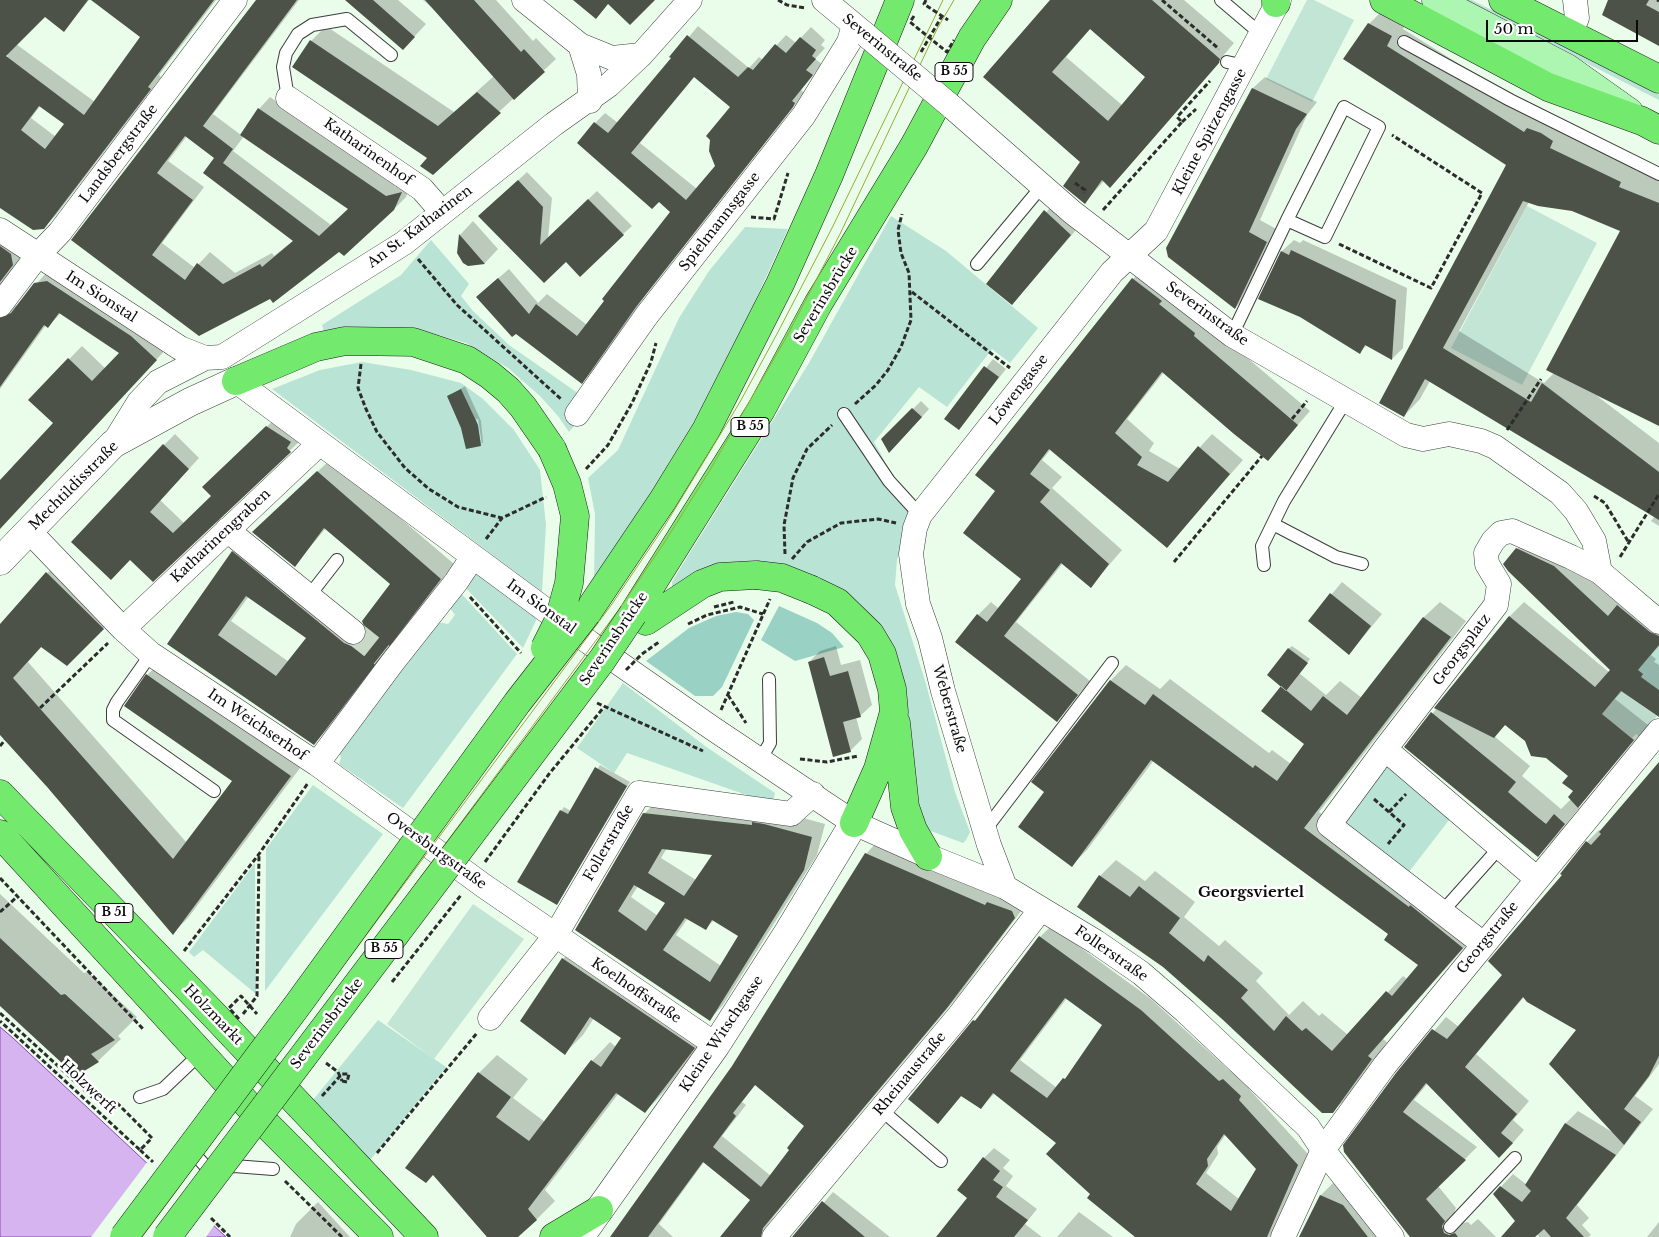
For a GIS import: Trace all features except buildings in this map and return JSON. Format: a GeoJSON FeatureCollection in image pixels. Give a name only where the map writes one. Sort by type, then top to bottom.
{"type":"FeatureCollection","features":[{"type":"Feature","properties":{"kind":"main road","name":"Severinsbrücke"},"geometry":{"type":"LineString","coordinates":[[167,1237],[602,660],[648,625],[818,304],[914,146],[972,38],[998,0]]}},
{"type":"Feature","properties":{"kind":"main road"},"geometry":{"type":"LineString","coordinates":[[1384,0],[1548,87],[1650,126]]}},
{"type":"Feature","properties":{"kind":"main road"},"geometry":{"type":"LineString","coordinates":[[1436,0],[1567,68],[1650,126]]}},
{"type":"Feature","properties":{"kind":"main road"},"geometry":{"type":"LineString","coordinates":[[1503,0],[1659,79]]}},
{"type":"Feature","properties":{"kind":"main road","name":"B 55"},"geometry":{"type":"LineString","coordinates":[[124,1237],[298,1003],[516,703],[587,613],[663,500],[706,430],[767,310],[907,8]]}},
{"type":"Feature","properties":{"kind":"main road"},"geometry":{"type":"LineString","coordinates":[[236,381],[316,347],[345,341],[413,342],[467,360],[508,390],[552,449],[567,484],[574,516],[569,583],[559,620],[516,703]]}},
{"type":"Feature","properties":{"kind":"main road"},"geometry":{"type":"LineString","coordinates":[[648,625],[702,584],[720,577],[765,583],[782,578],[837,602],[870,634],[888,669],[905,807],[913,830],[928,856]]}},
{"type":"Feature","properties":{"kind":"main road"},"geometry":{"type":"LineString","coordinates":[[854,823],[878,769],[894,712]]}},
{"type":"Feature","properties":{"kind":"main road","name":"Holzmarkt"},"geometry":{"type":"LineString","coordinates":[[0,794],[169,970],[234,1025],[363,1172],[424,1237]]}},
{"type":"Feature","properties":{"kind":"main road","name":"B 51"},"geometry":{"type":"LineString","coordinates":[[2,838],[202,1052],[260,1118],[379,1237]]}},
{"type":"Feature","properties":{"kind":"main road"},"geometry":{"type":"LineString","coordinates":[[554,1237],[599,1210]]}},
{"type":"Feature","properties":{"kind":"street","name":"Landsbergstraße"},"geometry":{"type":"LineString","coordinates":[[0,305],[38,255],[60,232],[235,0]]}},
{"type":"Feature","properties":{"kind":"street"},"geometry":{"type":"LineString","coordinates":[[524,0],[580,45],[612,58],[641,55]]}},
{"type":"Feature","properties":{"kind":"street","name":"An St. Katharinen"},"geometry":{"type":"LineString","coordinates":[[113,444],[139,402],[158,382],[205,358],[222,358],[404,242],[554,124],[590,101],[641,55],[690,0]]}},
{"type":"Feature","properties":{"kind":"street"},"geometry":{"type":"LineString","coordinates":[[1570,34],[1577,18],[1575,0]]}},
{"type":"Feature","properties":{"kind":"street","name":"Kleine Spitzengasse"},"geometry":{"type":"LineString","coordinates":[[1129,256],[1156,231],[1231,60],[1261,34],[1277,1]]}},
{"type":"Feature","properties":{"kind":"street","name":"Severinstraße"},"geometry":{"type":"LineString","coordinates":[[817,4],[860,30],[910,70],[1090,226],[1232,335],[1406,435],[1423,438],[1449,434],[1466,436],[1495,447],[1560,493],[1569,502],[1594,541],[1603,576]]}},
{"type":"Feature","properties":{"kind":"street","name":"Spielmannsgasse"},"geometry":{"type":"LineString","coordinates":[[577,414],[648,315],[804,115],[849,42],[860,30]]}},
{"type":"Feature","properties":{"kind":"street"},"geometry":{"type":"LineString","coordinates":[[580,45],[589,74],[590,101]]}},
{"type":"Feature","properties":{"kind":"street","name":"Katharinenhof"},"geometry":{"type":"LineString","coordinates":[[288,98],[422,190],[442,212]]}},
{"type":"Feature","properties":{"kind":"street","name":"Im Sionstal"},"geometry":{"type":"LineString","coordinates":[[0,230],[180,348],[205,358]]}},
{"type":"Feature","properties":{"kind":"street","name":"Löwengasse"},"geometry":{"type":"LineString","coordinates":[[918,522],[1112,272],[1129,256]]}},
{"type":"Feature","properties":{"kind":"street","name":"Im Sionstal"},"geometry":{"type":"LineString","coordinates":[[236,381],[472,558],[712,728],[765,751],[813,794],[854,823]]}},
{"type":"Feature","properties":{"kind":"street","name":"Mechtildisstraße"},"geometry":{"type":"LineString","coordinates":[[0,561],[113,444],[190,402],[236,381]]}},
{"type":"Feature","properties":{"kind":"street","name":"Katharinengraben"},"geometry":{"type":"LineString","coordinates":[[123,629],[319,444]]}},
{"type":"Feature","properties":{"kind":"street","name":"Weberstraße"},"geometry":{"type":"LineString","coordinates":[[918,522],[911,554],[918,604],[930,638],[943,691],[985,830],[1006,887]]}},
{"type":"Feature","properties":{"kind":"street"},"geometry":{"type":"LineString","coordinates":[[227,530],[353,632]]}},
{"type":"Feature","properties":{"kind":"street","name":"Georgsplatz"},"geometry":{"type":"LineString","coordinates":[[1482,944],[1329,825],[1496,605],[1499,590],[1495,575],[1487,564],[1486,553],[1493,541],[1502,533],[1512,531],[1571,557],[1603,576]]}},
{"type":"Feature","properties":{"kind":"street","name":"Im Weichserhof"},"geometry":{"type":"LineString","coordinates":[[30,532],[123,629],[151,654],[317,764],[387,659],[456,582],[472,558]]}},
{"type":"Feature","properties":{"kind":"street"},"geometry":{"type":"LineString","coordinates":[[1603,576],[1659,622]]}},
{"type":"Feature","properties":{"kind":"street","name":"Georgstraße"},"geometry":{"type":"LineString","coordinates":[[1282,1237],[1323,1150],[1385,1065],[1536,878],[1659,731]]}},
{"type":"Feature","properties":{"kind":"street"},"geometry":{"type":"LineString","coordinates":[[1385,749],[1536,878]]}},
{"type":"Feature","properties":{"kind":"street","name":"Oversburgstraße"},"geometry":{"type":"LineString","coordinates":[[317,764],[555,936]]}},
{"type":"Feature","properties":{"kind":"street","name":"Follerstraße"},"geometry":{"type":"LineString","coordinates":[[490,1018],[555,936],[639,793],[791,814],[813,794]]}},
{"type":"Feature","properties":{"kind":"street","name":"Follerstraße"},"geometry":{"type":"LineString","coordinates":[[854,823],[928,856],[1006,887],[1096,942],[1140,972],[1185,1011],[1308,1127],[1323,1150],[1392,1237]]}},
{"type":"Feature","properties":{"kind":"street","name":"Kleine Witschgasse"},"geometry":{"type":"LineString","coordinates":[[580,1237],[716,1045],[790,931],[854,823]]}},
{"type":"Feature","properties":{"kind":"street","name":"Rheinaustraße"},"geometry":{"type":"LineString","coordinates":[[774,1237],[958,1017],[1041,908]]}},
{"type":"Feature","properties":{"kind":"street","name":"Koelhoffstraße"},"geometry":{"type":"LineString","coordinates":[[555,936],[716,1045]]}},
{"type":"Feature","properties":{"kind":"lane"},"geometry":{"type":"LineString","coordinates":[[1221,0],[1261,34]]}},
{"type":"Feature","properties":{"kind":"lane"},"geometry":{"type":"LineString","coordinates":[[288,98],[283,67],[286,54],[298,34],[312,25],[347,19],[391,55]]}},
{"type":"Feature","properties":{"kind":"lane"},"geometry":{"type":"LineString","coordinates":[[1404,42],[1510,100],[1659,174]]}},
{"type":"Feature","properties":{"kind":"lane"},"geometry":{"type":"LineString","coordinates":[[1232,335],[1288,220],[1344,107],[1379,126],[1325,237],[1288,220]]}},
{"type":"Feature","properties":{"kind":"lane"},"geometry":{"type":"LineString","coordinates":[[977,264],[1042,186]]}},
{"type":"Feature","properties":{"kind":"lane"},"geometry":{"type":"LineString","coordinates":[[1264,565],[1262,546],[1284,501],[1346,400]]}},
{"type":"Feature","properties":{"kind":"lane"},"geometry":{"type":"LineString","coordinates":[[844,414],[918,522]]}},
{"type":"Feature","properties":{"kind":"lane"},"geometry":{"type":"LineString","coordinates":[[1273,524],[1336,557],[1362,564]]}},
{"type":"Feature","properties":{"kind":"lane"},"geometry":{"type":"LineString","coordinates":[[309,596],[337,560]]}},
{"type":"Feature","properties":{"kind":"lane"},"geometry":{"type":"LineString","coordinates":[[151,654],[117,702],[113,710],[113,720],[214,791]]}},
{"type":"Feature","properties":{"kind":"lane"},"geometry":{"type":"LineString","coordinates":[[985,830],[1112,663]]}},
{"type":"Feature","properties":{"kind":"lane"},"geometry":{"type":"LineString","coordinates":[[765,751],[769,679]]}},
{"type":"Feature","properties":{"kind":"lane"},"geometry":{"type":"LineString","coordinates":[[1442,912],[1500,847]]}},
{"type":"Feature","properties":{"kind":"lane"},"geometry":{"type":"LineString","coordinates":[[140,1097],[163,1089],[202,1052]]}},
{"type":"Feature","properties":{"kind":"lane"},"geometry":{"type":"LineString","coordinates":[[880,1109],[941,1161]]}},
{"type":"Feature","properties":{"kind":"lane"},"geometry":{"type":"LineString","coordinates":[[183,1141],[209,1170],[234,1166],[273,1169]]}},
{"type":"Feature","properties":{"kind":"lane"},"geometry":{"type":"LineString","coordinates":[[1450,1227],[1515,1158]]}},
{"type":"Feature","properties":{"kind":"path"},"geometry":{"type":"LineString","coordinates":[[778,0],[787,5],[817,4]]}},
{"type":"Feature","properties":{"kind":"path"},"geometry":{"type":"LineString","coordinates":[[926,0],[924,4],[948,20]]}},
{"type":"Feature","properties":{"kind":"path"},"geometry":{"type":"LineString","coordinates":[[1162,0],[1231,60]]}},
{"type":"Feature","properties":{"kind":"path"},"geometry":{"type":"LineString","coordinates":[[907,8],[910,22],[947,52],[954,40]]}},
{"type":"Feature","properties":{"kind":"path"},"geometry":{"type":"LineString","coordinates":[[910,70],[942,16]]}},
{"type":"Feature","properties":{"kind":"path"},"geometry":{"type":"LineString","coordinates":[[1182,122],[1177,117],[1216,74]]}},
{"type":"Feature","properties":{"kind":"path"},"geometry":{"type":"LineString","coordinates":[[1090,226],[1195,108]]}},
{"type":"Feature","properties":{"kind":"path"},"geometry":{"type":"LineString","coordinates":[[1325,237],[1431,288],[1482,193],[1379,126]]}},
{"type":"Feature","properties":{"kind":"path"},"geometry":{"type":"LineString","coordinates":[[785,561],[784,524],[793,478],[806,449],[876,385],[901,347],[911,320],[909,273],[901,253],[898,230],[902,212]]}},
{"type":"Feature","properties":{"kind":"path"},"geometry":{"type":"LineString","coordinates":[[404,242],[457,305],[577,414]]}},
{"type":"Feature","properties":{"kind":"path"},"geometry":{"type":"LineString","coordinates":[[911,292],[1026,382]]}},
{"type":"Feature","properties":{"kind":"path"},"geometry":{"type":"LineString","coordinates":[[582,473],[608,445],[651,362],[658,334],[648,315]]}},
{"type":"Feature","properties":{"kind":"path"},"geometry":{"type":"LineString","coordinates":[[364,357],[358,388],[366,410],[377,432],[405,468],[429,489],[458,508],[502,518]]}},
{"type":"Feature","properties":{"kind":"path"},"geometry":{"type":"LineString","coordinates":[[1507,430],[1540,379]]}},
{"type":"Feature","properties":{"kind":"path"},"geometry":{"type":"LineString","coordinates":[[1174,562],[1262,456]]}},
{"type":"Feature","properties":{"kind":"path"},"geometry":{"type":"LineString","coordinates":[[472,558],[502,518],[551,494]]}},
{"type":"Feature","properties":{"kind":"path"},"geometry":{"type":"LineString","coordinates":[[1603,576],[1659,494]]}},
{"type":"Feature","properties":{"kind":"path"},"geometry":{"type":"LineString","coordinates":[[790,563],[807,542],[841,523],[878,519],[918,522]]}},
{"type":"Feature","properties":{"kind":"path"},"geometry":{"type":"LineString","coordinates":[[456,582],[523,655]]}},
{"type":"Feature","properties":{"kind":"path"},"geometry":{"type":"LineString","coordinates":[[712,728],[763,614],[765,583]]}},
{"type":"Feature","properties":{"kind":"path"},"geometry":{"type":"LineString","coordinates":[[702,612],[725,604],[744,601]]}},
{"type":"Feature","properties":{"kind":"path"},"geometry":{"type":"LineString","coordinates":[[684,626],[707,615],[740,607],[763,614]]}},
{"type":"Feature","properties":{"kind":"path"},"geometry":{"type":"LineString","coordinates":[[641,655],[648,625]]}},
{"type":"Feature","properties":{"kind":"path"},"geometry":{"type":"LineString","coordinates":[[40,708],[123,629]]}},
{"type":"Feature","properties":{"kind":"path"},"geometry":{"type":"LineString","coordinates":[[728,695],[765,751],[800,759],[827,762],[855,758],[862,754]]}},
{"type":"Feature","properties":{"kind":"path"},"geometry":{"type":"LineString","coordinates":[[387,988],[473,878],[549,774],[602,706],[707,752]]}},
{"type":"Feature","properties":{"kind":"path"},"geometry":{"type":"LineString","coordinates":[[0,746],[5,740]]}},
{"type":"Feature","properties":{"kind":"path"},"geometry":{"type":"LineString","coordinates":[[169,970],[259,854],[300,797],[317,764]]}},
{"type":"Feature","properties":{"kind":"path"},"geometry":{"type":"LineString","coordinates":[[1370,796],[1404,825],[1376,860]]}},
{"type":"Feature","properties":{"kind":"path"},"geometry":{"type":"LineString","coordinates":[[234,1025],[257,996],[259,854]]}},
{"type":"Feature","properties":{"kind":"path"},"geometry":{"type":"LineString","coordinates":[[0,912],[18,896]]}},
{"type":"Feature","properties":{"kind":"path"},"geometry":{"type":"LineString","coordinates":[[234,1025],[229,1008],[241,996],[257,1014]]}},
{"type":"Feature","properties":{"kind":"path","name":"Holzwerft"},"geometry":{"type":"LineString","coordinates":[[0,1013],[93,1098],[117,1103],[152,1138],[140,1150],[0,1021]]}},
{"type":"Feature","properties":{"kind":"path"},"geometry":{"type":"LineString","coordinates":[[363,1172],[490,1018]]}},
{"type":"Feature","properties":{"kind":"path"},"geometry":{"type":"LineString","coordinates":[[325,1066],[331,1059]]}},
{"type":"Feature","properties":{"kind":"path"},"geometry":{"type":"LineString","coordinates":[[324,1062],[338,1072],[343,1082],[347,1082],[350,1078],[348,1073],[341,1076]]}},
{"type":"Feature","properties":{"kind":"shaded area"},"geometry":{"type":"Polygon","coordinates":[[[1463,0],[1472,0],[1659,95],[1659,100],[1463,0]]]}},
{"type":"Feature","properties":{"kind":"shaded area"},"geometry":{"type":"Polygon","coordinates":[[[891,216],[946,251],[1038,328],[1010,363],[992,349],[947,407],[919,387],[874,442],[893,476],[915,506],[897,560],[895,585],[926,684],[955,792],[970,832],[963,843],[920,827],[901,672],[895,647],[875,620],[824,588],[672,589],[672,582],[809,363],[891,216]]]}},
{"type":"Feature","properties":{"kind":"shaded area"},"geometry":{"type":"Polygon","coordinates":[[[745,227],[788,229],[751,310],[693,423],[594,586],[595,514],[588,478],[618,450],[679,318],[709,271],[745,227]]]}},
{"type":"Feature","properties":{"kind":"shaded area"},"geometry":{"type":"Polygon","coordinates":[[[431,240],[469,284],[461,296],[473,311],[509,345],[582,396],[575,425],[569,432],[540,396],[508,368],[466,343],[417,329],[383,327],[325,335],[322,325],[401,275],[431,240]]]}},
{"type":"Feature","properties":{"kind":"shaded area"},"geometry":{"type":"Polygon","coordinates":[[[362,362],[411,370],[461,383],[483,399],[514,430],[540,470],[546,525],[542,592],[272,389],[320,370],[362,362]]]}},
{"type":"Feature","properties":{"kind":"shaded area"},"geometry":{"type":"Polygon","coordinates":[[[473,567],[538,616],[523,648],[461,583],[473,567]]]}},
{"type":"Feature","properties":{"kind":"shaded area"},"geometry":{"type":"Polygon","coordinates":[[[457,589],[517,654],[403,808],[339,764],[341,758],[339,751],[437,622],[448,624],[455,615],[450,608],[457,589]]]}},
{"type":"Feature","properties":{"kind":"shaded area"},"geometry":{"type":"Polygon","coordinates":[[[779,606],[817,623],[832,633],[844,647],[795,661],[761,640],[779,606]]]}},
{"type":"Feature","properties":{"kind":"shaded area"},"geometry":{"type":"Polygon","coordinates":[[[736,612],[748,614],[754,620],[722,687],[713,696],[695,696],[646,661],[689,628],[716,616],[736,612]]]}},
{"type":"Feature","properties":{"kind":"shaded area"},"geometry":{"type":"Polygon","coordinates":[[[1659,645],[1659,690],[1641,677],[1638,670],[1659,645]]]}},
{"type":"Feature","properties":{"kind":"shaded area"},"geometry":{"type":"Polygon","coordinates":[[[623,683],[705,746],[775,793],[772,804],[627,753],[614,773],[577,748],[623,683]]]}},
{"type":"Feature","properties":{"kind":"shaded area"},"geometry":{"type":"Polygon","coordinates":[[[1381,755],[1453,815],[1408,873],[1336,817],[1381,755]]]}},
{"type":"Feature","properties":{"kind":"shaded area"},"geometry":{"type":"Polygon","coordinates":[[[313,785],[383,834],[265,991],[266,849],[313,785]]]}},
{"type":"Feature","properties":{"kind":"shaded area"},"geometry":{"type":"Polygon","coordinates":[[[255,863],[256,994],[203,950],[194,957],[189,952],[255,863]]]}},
{"type":"Feature","properties":{"kind":"shaded area"},"geometry":{"type":"Polygon","coordinates":[[[378,1020],[446,1067],[366,1165],[313,1100],[378,1020]]]}},
{"type":"Feature","properties":{"kind":"shaded area"},"geometry":{"type":"Polygon","coordinates":[[[0,1027],[13,1038],[226,1237],[0,1237],[0,1027]]]}},
{"type":"Feature","properties":{"kind":"green space"},"geometry":{"type":"Polygon","coordinates":[[[1307,0],[1314,0],[1354,20],[1312,102],[1266,79],[1307,0]]]}},
{"type":"Feature","properties":{"kind":"green space"},"geometry":{"type":"Polygon","coordinates":[[[1527,206],[1597,243],[1522,385],[1451,348],[1527,206]]]}},
{"type":"Feature","properties":{"kind":"green space"},"geometry":{"type":"Polygon","coordinates":[[[1621,691],[1657,716],[1640,737],[1636,734],[1632,738],[1602,714],[1621,691]]]}},
{"type":"Feature","properties":{"kind":"green space"},"geometry":{"type":"Polygon","coordinates":[[[473,904],[524,939],[434,1059],[387,1024],[473,904]]]}},
{"type":"Feature","properties":{"kind":"pier"},"geometry":{"type":"Polygon","coordinates":[[[148,1161],[215,1224],[206,1237],[91,1237],[148,1161]]]}},
{"type":"Feature","properties":{"kind":"tunnel"},"geometry":{"type":"LineString","coordinates":[[353,632],[382,655]]}},
{"type":"Feature","properties":{"kind":"tram line"},"geometry":{"type":"LineString","coordinates":[[142,1237],[612,604],[664,527],[740,402],[778,332],[832,228],[943,0]]}},
{"type":"Feature","properties":{"kind":"tram line"},"geometry":{"type":"LineString","coordinates":[[154,1237],[620,608],[664,543],[710,470],[787,336],[840,234],[937,29],[954,0]]}},
{"type":"Feature","properties":{"kind":"district","name":"Georgsviertel"},"geometry":{"type":"Point","coordinates":[1251,893]}}]}
